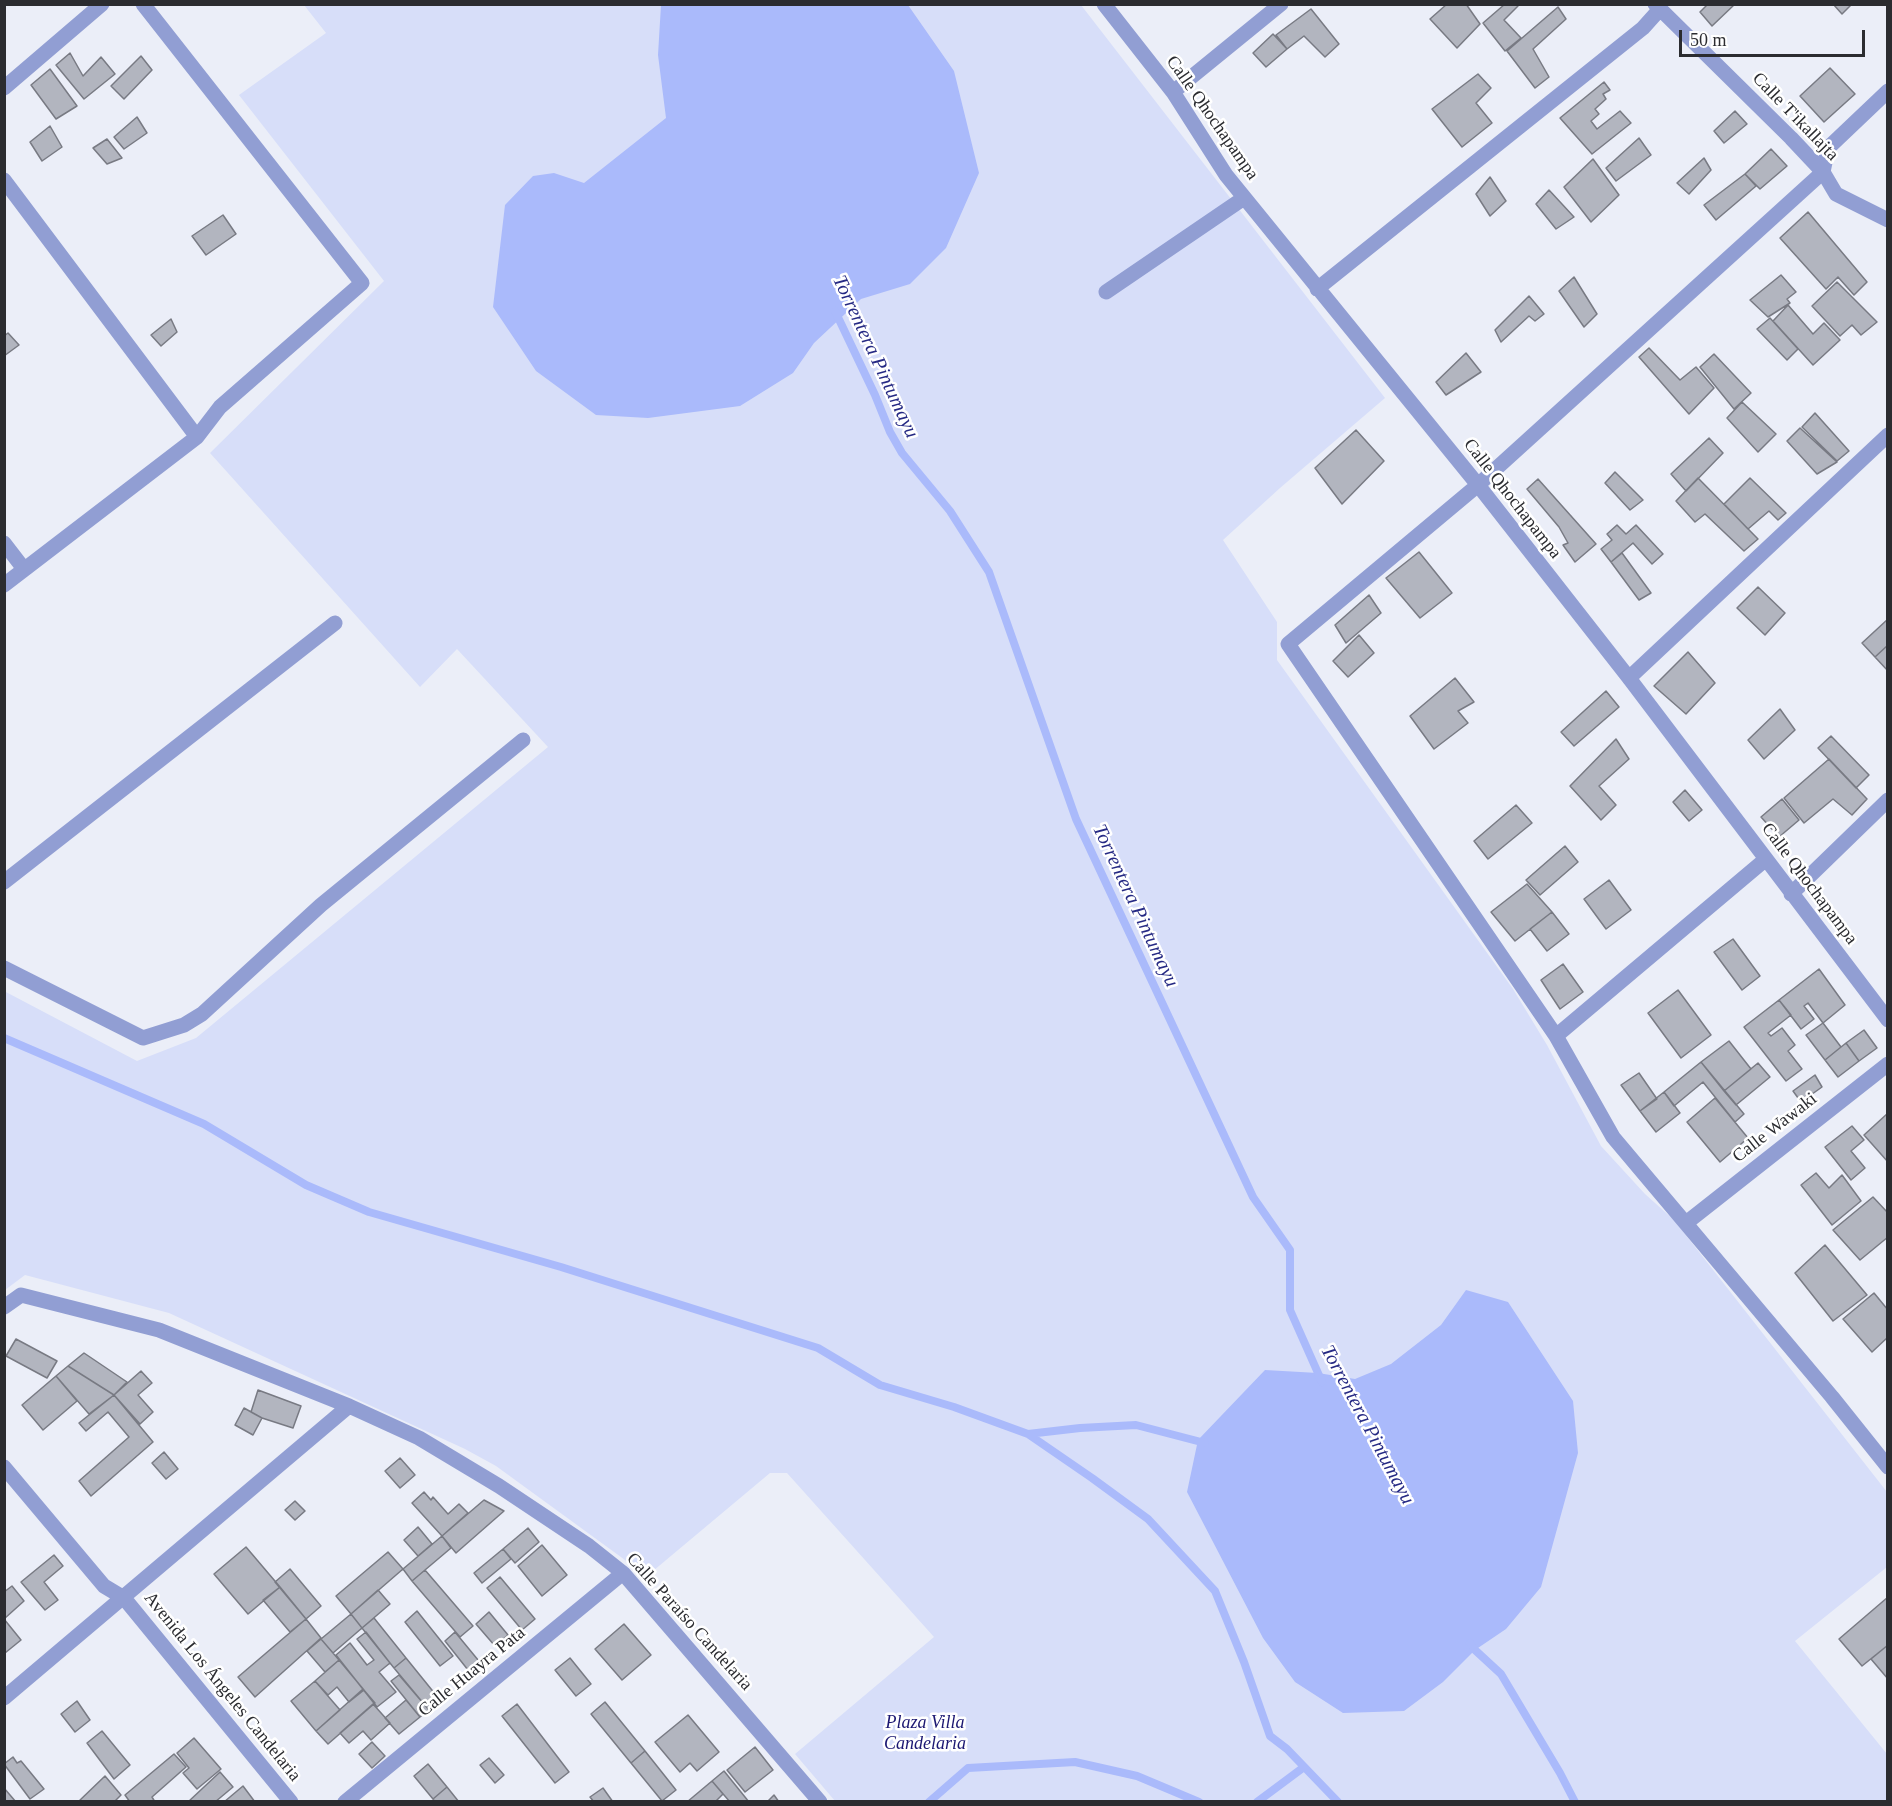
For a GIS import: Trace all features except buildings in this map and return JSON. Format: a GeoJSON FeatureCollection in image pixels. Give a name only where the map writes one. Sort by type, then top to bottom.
{"type":"FeatureCollection","features":[{"type":"Feature","properties":{"kind":"street"},"geometry":{"type":"LineString","coordinates":[[4,88],[102,4]]}},
{"type":"Feature","properties":{"kind":"street"},"geometry":{"type":"LineString","coordinates":[[4,585],[197,438],[220,407],[362,283],[143,4]]}},
{"type":"Feature","properties":{"kind":"street","name":"Calle Qhochapampa"},"geometry":{"type":"LineString","coordinates":[[1104,4],[1173,92],[1226,175],[1478,486],[1629,678],[1887,1020]]}},
{"type":"Feature","properties":{"kind":"street"},"geometry":{"type":"LineString","coordinates":[[1173,92],[1281,4]]}},
{"type":"Feature","properties":{"kind":"street"},"geometry":{"type":"LineString","coordinates":[[1317,289],[1643,28],[1658,7]]}},
{"type":"Feature","properties":{"kind":"street","name":"Calle T'ikallajta"},"geometry":{"type":"LineString","coordinates":[[1658,7],[1823,172],[1836,194],[1887,220]]}},
{"type":"Feature","properties":{"kind":"street"},"geometry":{"type":"LineString","coordinates":[[1887,91],[1828,148],[1823,172],[1478,486],[1288,644],[1557,1036],[1613,1137],[1832,1397],[1887,1467]]}},
{"type":"Feature","properties":{"kind":"street"},"geometry":{"type":"LineString","coordinates":[[4,180],[197,438]]}},
{"type":"Feature","properties":{"kind":"street"},"geometry":{"type":"LineString","coordinates":[[1106,292],[1244,198]]}},
{"type":"Feature","properties":{"kind":"street"},"geometry":{"type":"LineString","coordinates":[[1629,678],[1887,435]]}},
{"type":"Feature","properties":{"kind":"street"},"geometry":{"type":"LineString","coordinates":[[4,543],[24,569]]}},
{"type":"Feature","properties":{"kind":"street"},"geometry":{"type":"LineString","coordinates":[[4,882],[335,622]]}},
{"type":"Feature","properties":{"kind":"street"},"geometry":{"type":"LineString","coordinates":[[4,968],[142,1038],[184,1025],[202,1014],[321,905],[523,740]]}},
{"type":"Feature","properties":{"kind":"street"},"geometry":{"type":"LineString","coordinates":[[1791,894],[1887,800]]}},
{"type":"Feature","properties":{"kind":"street"},"geometry":{"type":"LineString","coordinates":[[1557,1036],[1766,859]]}},
{"type":"Feature","properties":{"kind":"street","name":"Calle Wawaki"},"geometry":{"type":"LineString","coordinates":[[1686,1223],[1887,1064]]}},
{"type":"Feature","properties":{"kind":"street","name":"Calle Paraíso Candelaria"},"geometry":{"type":"LineString","coordinates":[[4,1307],[21,1295],[159,1330],[349,1406],[419,1438],[499,1486],[589,1546],[623,1573],[812,1799]]}},
{"type":"Feature","properties":{"kind":"street"},"geometry":{"type":"LineString","coordinates":[[4,1698],[349,1406]]}},
{"type":"Feature","properties":{"kind":"street","name":"Avenida Los Ángeles Candelaria"},"geometry":{"type":"LineString","coordinates":[[4,1467],[104,1586],[124,1598],[291,1802]]}},
{"type":"Feature","properties":{"kind":"street","name":"Calle Huayra Pata"},"geometry":{"type":"LineString","coordinates":[[345,1802],[623,1573]]}},
{"type":"Feature","properties":{"kind":"green space","name":"Plaza Villa Candelaria"},"geometry":{"type":"Polygon","coordinates":[[[304,5],[1081,5],[1385,398],[1223,540],[1277,622],[1277,660],[1513,989],[1547,1045],[1601,1146],[1645,1194],[1674,1220],[1887,1492],[1887,1567],[1795,1641],[1887,1754],[1887,1801],[835,1801],[795,1754],[934,1637],[787,1473],[770,1473],[647,1576],[496,1466],[465,1449],[169,1313],[25,1275],[5,1290],[4,991],[137,1061],[196,1038],[548,747],[457,649],[420,687],[210,453],[384,281],[239,95],[326,33],[304,5]]]}},
{"type":"Feature","properties":{"kind":"water"},"geometry":{"type":"Polygon","coordinates":[[[661,5],[908,5],[954,71],[979,173],[946,248],[910,284],[861,299],[814,343],[793,373],[740,406],[648,418],[596,415],[536,371],[493,307],[505,205],[533,176],[554,173],[584,183],[666,118],[658,55],[661,5]]]}},
{"type":"Feature","properties":{"kind":"water"},"geometry":{"type":"Polygon","coordinates":[[[1466,1290],[1508,1302],[1573,1401],[1578,1453],[1541,1587],[1506,1629],[1475,1650],[1443,1682],[1404,1711],[1343,1713],[1295,1682],[1263,1638],[1187,1492],[1198,1440],[1265,1370],[1318,1373],[1355,1379],[1391,1364],[1441,1325],[1466,1290]]]}},
{"type":"Feature","properties":{"kind":"waterway","name":"Torrentera Pintumayu"},"geometry":{"type":"LineString","coordinates":[[835,311],[890,432],[902,453],[950,511],[989,572],[1076,819],[1253,1197],[1290,1250],[1290,1310],[1322,1382]]}},
{"type":"Feature","properties":{"kind":"waterway"},"geometry":{"type":"LineString","coordinates":[[4,1038],[204,1124],[306,1185],[369,1212],[561,1267],[818,1348],[880,1385],[954,1407],[1028,1434],[1136,1425],[1205,1443]]}},
{"type":"Feature","properties":{"kind":"waterway"},"geometry":{"type":"LineString","coordinates":[[1028,1434],[1148,1519],[1215,1591],[1244,1662],[1270,1736],[1287,1749],[1338,1802]]}},
{"type":"Feature","properties":{"kind":"waterway","name":"Torrentera Pintumayu"},"geometry":{"type":"LineString","coordinates":[[1470,1643],[1501,1674],[1575,1802]]}},
{"type":"Feature","properties":{"kind":"waterway"},"geometry":{"type":"LineString","coordinates":[[929,1802],[968,1768],[1075,1762],[1137,1776],[1199,1802]]}},
{"type":"Feature","properties":{"kind":"waterway"},"geometry":{"type":"LineString","coordinates":[[1257,1802],[1304,1767]]}}]}
